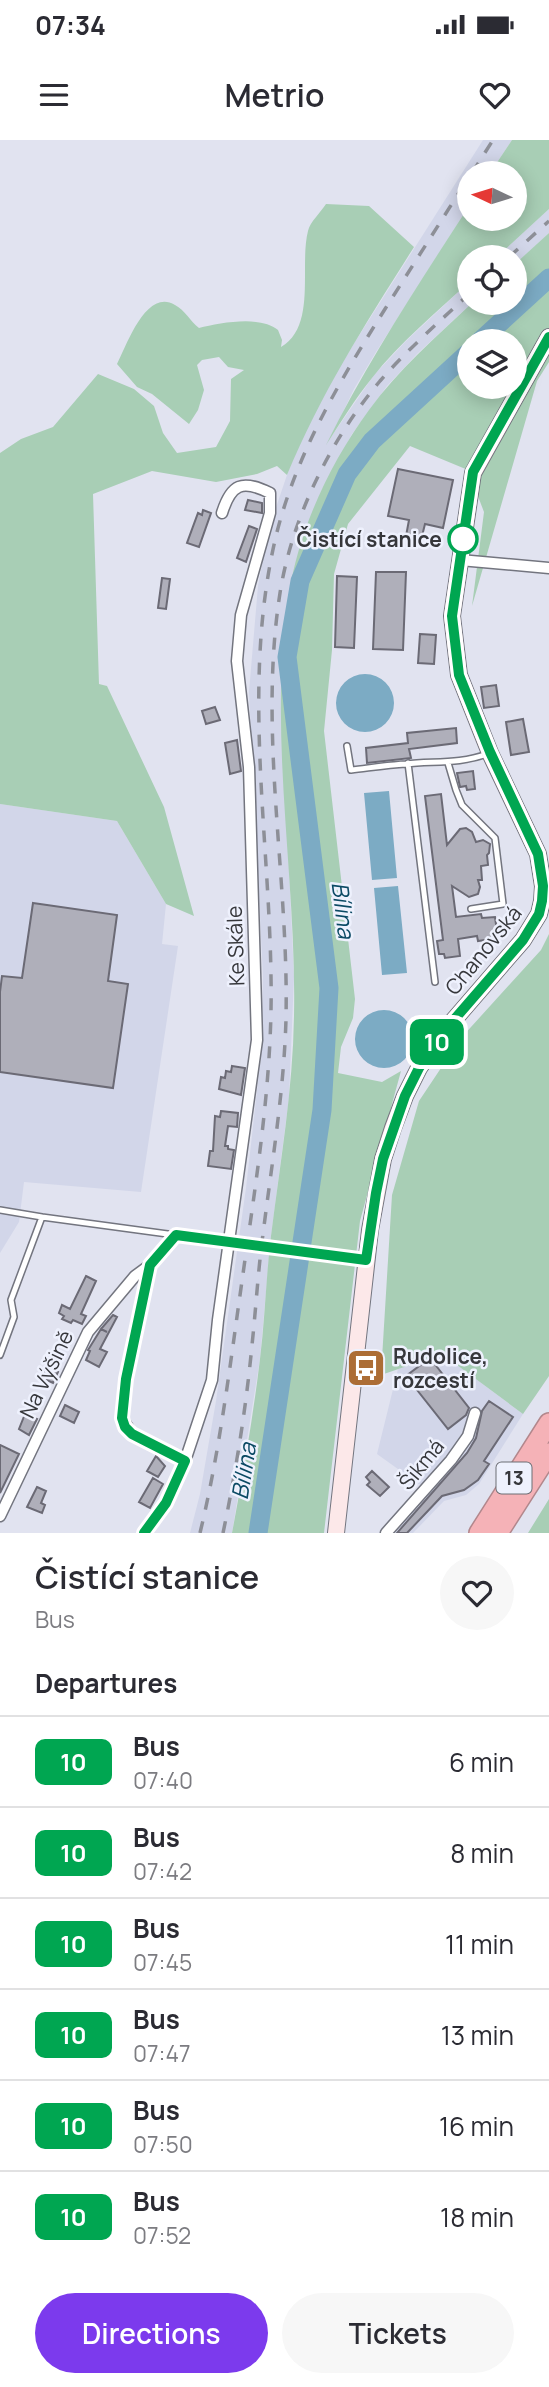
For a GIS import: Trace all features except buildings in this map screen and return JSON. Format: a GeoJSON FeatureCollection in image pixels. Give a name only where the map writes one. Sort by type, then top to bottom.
{"type":"FeatureCollection","features":[{"type":"Feature","properties":{"kind":"highway","name":"13"},"geometry":{"type":"LineString","coordinates":[[498,1533],[538,1460],[549,1423]]}},
{"type":"Feature","properties":{"kind":"highway","name":"13"},"geometry":{"type":"LineString","coordinates":[[479,1533],[538,1460]]}},
{"type":"Feature","properties":{"kind":"highway"},"geometry":{"type":"LineString","coordinates":[[468,1533],[490,1499],[538,1460]]}},
{"type":"Feature","properties":{"kind":"highway"},"geometry":{"type":"LineString","coordinates":[[508,1533],[538,1460]]}},
{"type":"Feature","properties":{"kind":"street","name":"Chanovská"},"geometry":{"type":"LineString","coordinates":[[336,1533],[366,1260],[383,1159],[419,1068],[446,1029],[523,940],[539,914],[543,886],[538,854],[490,752],[459,675],[452,616],[473,472],[549,337]]}},
{"type":"Feature","properties":{"kind":"street","name":"Ke Skále"},"geometry":{"type":"LineString","coordinates":[[144,1533],[166,1503],[185,1461],[212,1380],[257,1040],[249,767],[237,661],[241,615],[270,513],[270,493],[256,486],[236,488],[228,493],[222,513]]}},
{"type":"Feature","properties":{"kind":"street"},"geometry":{"type":"LineString","coordinates":[[460,560],[549,568]]}},
{"type":"Feature","properties":{"kind":"street"},"geometry":{"type":"LineString","coordinates":[[185,1461],[132,1434],[125,1427],[122,1418],[126,1379],[150,1265],[176,1235],[366,1260]]}},
{"type":"Feature","properties":{"kind":"street","name":"Na Výšině"},"geometry":{"type":"LineString","coordinates":[[0,1516],[88,1332],[135,1276],[150,1265]]}},
{"type":"Feature","properties":{"kind":"street","name":"Šikmá"},"geometry":{"type":"LineString","coordinates":[[386,1533],[452,1460],[468,1436],[475,1413]]}},
{"type":"Feature","properties":{"kind":"lane"},"geometry":{"type":"LineString","coordinates":[[346,746],[351,770],[408,763],[448,763],[476,758],[490,752]]}},
{"type":"Feature","properties":{"kind":"lane"},"geometry":{"type":"LineString","coordinates":[[408,763],[435,982]]}},
{"type":"Feature","properties":{"kind":"lane"},"geometry":{"type":"LineString","coordinates":[[448,763],[462,804],[495,838],[503,904],[471,909]]}},
{"type":"Feature","properties":{"kind":"lane"},"geometry":{"type":"LineString","coordinates":[[0,1210],[176,1235]]}},
{"type":"Feature","properties":{"kind":"lane"},"geometry":{"type":"LineString","coordinates":[[0,1354],[14,1317],[11,1300],[41,1217]]}},
{"type":"Feature","properties":{"kind":"shaded area"},"geometry":{"type":"Polygon","coordinates":[[[483,140],[512,140],[498,161],[470,161],[483,140]]]}},
{"type":"Feature","properties":{"kind":"shaded area"},"geometry":{"type":"Polygon","coordinates":[[[457,181],[457,225],[354,389],[331,437],[374,375],[457,293],[459,315],[387,386],[352,434],[319,497],[304,535],[289,592],[281,692],[294,977],[289,1098],[271,1236],[260,1359],[232,1533],[190,1533],[200,1494],[216,1401],[246,1188],[261,1056],[263,977],[249,692],[258,586],[269,528],[287,475],[301,439],[334,375],[457,181]]]}},
{"type":"Feature","properties":{"kind":"shaded area"},"geometry":{"type":"Polygon","coordinates":[[[549,209],[549,233],[527,253],[527,245],[510,245],[549,209]]]}},
{"type":"Feature","properties":{"kind":"shaded area"},"geometry":{"type":"Polygon","coordinates":[[[0,804],[117,821],[166,904],[162,944],[178,946],[141,1192],[24,1182],[19,1222],[0,1253],[0,804]]]}},
{"type":"Feature","properties":{"kind":"shaded area"},"geometry":{"type":"Polygon","coordinates":[[[442,1354],[523,1414],[479,1484],[466,1495],[444,1501],[413,1533],[379,1533],[423,1487],[377,1454],[398,1369],[442,1354]]]}},
{"type":"Feature","properties":{"kind":"green space"},"geometry":{"type":"Polygon","coordinates":[[[512,140],[549,140],[549,209],[527,229],[527,161],[498,161],[512,140]]]}},
{"type":"Feature","properties":{"kind":"green space"},"geometry":{"type":"Polygon","coordinates":[[[326,204],[369,206],[414,247],[330,386],[287,475],[277,466],[257,474],[216,482],[152,471],[93,494],[99,684],[107,686],[164,807],[194,916],[166,904],[117,821],[0,804],[0,453],[21,439],[53,427],[98,374],[134,389],[154,406],[163,433],[177,453],[216,447],[230,421],[231,379],[244,370],[228,367],[219,357],[202,360],[197,365],[204,390],[198,410],[189,424],[152,394],[137,387],[117,364],[139,321],[155,304],[165,302],[179,307],[199,328],[251,321],[270,325],[278,330],[282,340],[281,347],[292,337],[299,325],[305,294],[308,231],[326,204]]]}},
{"type":"Feature","properties":{"kind":"green space"},"geometry":{"type":"Polygon","coordinates":[[[457,225],[457,231],[525,231],[510,245],[457,245],[457,293],[394,352],[360,394],[326,445],[376,354],[457,225]]]}},
{"type":"Feature","properties":{"kind":"green space"},"geometry":{"type":"Polygon","coordinates":[[[549,233],[549,362],[537,381],[472,606],[484,512],[468,470],[410,446],[348,524],[334,574],[332,650],[324,731],[355,999],[353,1018],[341,1047],[338,1073],[382,1082],[401,1071],[360,1221],[324,1533],[232,1533],[260,1359],[269,1251],[289,1099],[293,1044],[294,963],[284,805],[281,699],[289,594],[308,521],[341,452],[380,395],[459,315],[527,315],[527,253],[549,233]]]}},
{"type":"Feature","properties":{"kind":"green space"},"geometry":{"type":"Polygon","coordinates":[[[549,934],[549,1376],[523,1414],[442,1354],[381,1375],[392,1195],[419,1101],[461,1038],[541,950],[549,934]]]}},
{"type":"Feature","properties":{"kind":"green space"},"geometry":{"type":"Polygon","coordinates":[[[549,1499],[549,1533],[528,1533],[549,1499]]]}},
{"type":"Feature","properties":{"kind":"water"},"geometry":{"type":"Polygon","coordinates":[[[365,674],[376,676],[389,687],[394,703],[392,714],[381,727],[365,732],[354,730],[341,719],[336,703],[338,692],[349,679],[365,674]]]}},
{"type":"Feature","properties":{"kind":"water"},"geometry":{"type":"Polygon","coordinates":[[[389,791],[397,878],[372,880],[364,793],[389,791]]]}},
{"type":"Feature","properties":{"kind":"water"},"geometry":{"type":"Polygon","coordinates":[[[398,886],[407,973],[382,975],[374,888],[398,886]]]}},
{"type":"Feature","properties":{"kind":"water"},"geometry":{"type":"Polygon","coordinates":[[[384,1010],[395,1012],[408,1023],[413,1039],[411,1050],[400,1063],[384,1068],[373,1066],[360,1055],[355,1039],[357,1028],[368,1015],[384,1010]]]}},
{"type":"Feature","properties":{"kind":"waterway","name":"Bílina"},"geometry":{"type":"LineString","coordinates":[[493,329],[549,278]]}},
{"type":"Feature","properties":{"kind":"waterway","name":"Bílina"},"geometry":{"type":"LineString","coordinates":[[258,1533],[322,1110],[329,988],[287,657],[300,581],[347,474],[372,441],[457,363]]}},
{"type":"Feature","properties":{"kind":"railway"},"geometry":{"type":"LineString","coordinates":[[480,161],[493,140]]}},
{"type":"Feature","properties":{"kind":"railway"},"geometry":{"type":"LineString","coordinates":[[200,1533],[224,1407],[258,1167],[269,1053],[271,977],[259,698],[266,587],[286,502],[322,416],[369,335],[457,196]]}},
{"type":"Feature","properties":{"kind":"railway"},"geometry":{"type":"LineString","coordinates":[[522,245],[549,221]]}},
{"type":"Feature","properties":{"kind":"railway"},"geometry":{"type":"LineString","coordinates":[[223,1533],[247,1392],[285,1046],[286,966],[272,699],[280,593],[286,564],[304,508],[345,428],[390,370],[457,305]]}},
{"type":"Feature","properties":{"kind":"bus line","name":"10"},"geometry":{"type":"LineString","coordinates":[[144,1533],[166,1503],[185,1461],[132,1434],[125,1427],[122,1418],[126,1379],[150,1265],[176,1235],[366,1260],[383,1159],[405,1096],[419,1068],[446,1029],[523,940],[539,914],[543,886],[538,854],[490,752],[459,675],[452,616],[473,472],[549,337]]}},
{"type":"Feature","properties":{"kind":"place","name":"Čistící stanice"},"geometry":{"type":"Point","coordinates":[463,539]}},
{"type":"Feature","properties":{"kind":"place","name":"Rudolice, rozcestí"},"geometry":{"type":"Point","coordinates":[366,1368]}}]}
